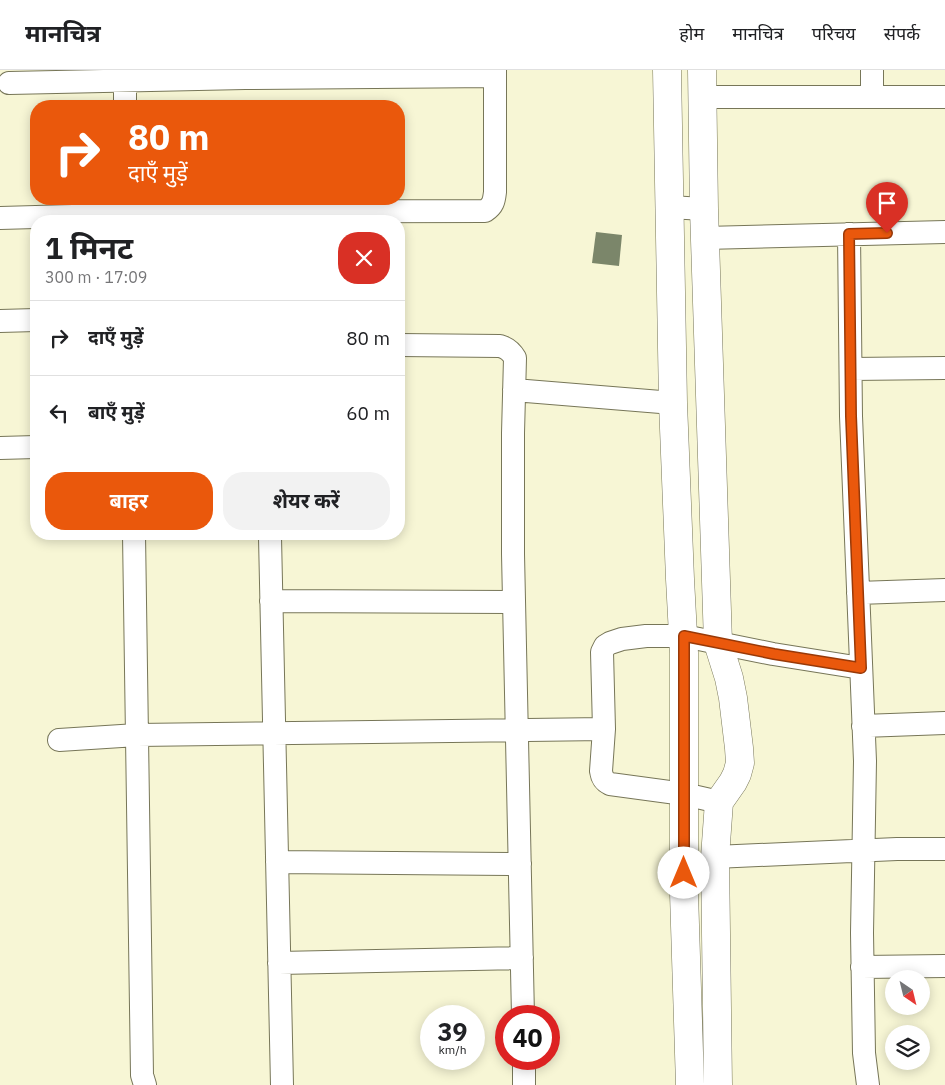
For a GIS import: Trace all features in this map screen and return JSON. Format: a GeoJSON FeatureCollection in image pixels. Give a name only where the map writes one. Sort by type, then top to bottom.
{"type":"FeatureCollection","features":[{"type":"Feature","properties":{"kind":"street"},"geometry":{"type":"LineString","coordinates":[[667,70],[673,403],[684,636],[684,893],[690,1085]]}},
{"type":"Feature","properties":{"kind":"street"},"geometry":{"type":"LineString","coordinates":[[702,70],[704,209],[718,643],[732,698],[740,763],[734,782],[719,802],[715,857],[718,1085]]}},
{"type":"Feature","properties":{"kind":"street"},"geometry":{"type":"LineString","coordinates":[[872,70],[872,97]]}},
{"type":"Feature","properties":{"kind":"street"},"geometry":{"type":"LineString","coordinates":[[9,83],[125,75],[495,73],[495,192],[494,203],[490,208],[485,211],[337,215]]}},
{"type":"Feature","properties":{"kind":"street"},"geometry":{"type":"LineString","coordinates":[[125,75],[125,100]]}},
{"type":"Feature","properties":{"kind":"street"},"geometry":{"type":"LineString","coordinates":[[702,97],[945,96]]}},
{"type":"Feature","properties":{"kind":"street"},"geometry":{"type":"LineString","coordinates":[[669,207],[704,209]]}},
{"type":"Feature","properties":{"kind":"street"},"geometry":{"type":"LineString","coordinates":[[55,215],[128,211],[218,215]]}},
{"type":"Feature","properties":{"kind":"street"},"geometry":{"type":"LineString","coordinates":[[0,218],[30,216]]}},
{"type":"Feature","properties":{"kind":"street"},"geometry":{"type":"LineString","coordinates":[[705,238],[945,232]]}},
{"type":"Feature","properties":{"kind":"street"},"geometry":{"type":"LineString","coordinates":[[849,234],[850,369],[865,761],[862,967],[864,1053],[868,1085]]}},
{"type":"Feature","properties":{"kind":"street"},"geometry":{"type":"LineString","coordinates":[[0,321],[30,320]]}},
{"type":"Feature","properties":{"kind":"street"},"geometry":{"type":"LineString","coordinates":[[405,345],[500,346],[512,352],[515,358],[513,602],[523,1005]]}},
{"type":"Feature","properties":{"kind":"street"},"geometry":{"type":"LineString","coordinates":[[850,369],[945,368]]}},
{"type":"Feature","properties":{"kind":"street"},"geometry":{"type":"LineString","coordinates":[[514,390],[673,403]]}},
{"type":"Feature","properties":{"kind":"street"},"geometry":{"type":"LineString","coordinates":[[0,448],[30,447]]}},
{"type":"Feature","properties":{"kind":"street"},"geometry":{"type":"LineString","coordinates":[[134,540],[142,1075],[145,1085]]}},
{"type":"Feature","properties":{"kind":"street"},"geometry":{"type":"LineString","coordinates":[[270,540],[282,1085]]}},
{"type":"Feature","properties":{"kind":"street"},"geometry":{"type":"LineString","coordinates":[[858,593],[945,590]]}},
{"type":"Feature","properties":{"kind":"street"},"geometry":{"type":"LineString","coordinates":[[272,601],[513,602]]}},
{"type":"Feature","properties":{"kind":"street"},"geometry":{"type":"LineString","coordinates":[[719,802],[684,794],[610,784],[602,778],[604,729],[602,652],[604,646],[622,639],[638,637],[684,636],[774,654],[861,668]]}},
{"type":"Feature","properties":{"kind":"street"},"geometry":{"type":"LineString","coordinates":[[864,726],[945,723]]}},
{"type":"Feature","properties":{"kind":"street"},"geometry":{"type":"LineString","coordinates":[[59,740],[137,735],[274,732],[604,729]]}},
{"type":"Feature","properties":{"kind":"street"},"geometry":{"type":"LineString","coordinates":[[715,857],[897,849],[945,849]]}},
{"type":"Feature","properties":{"kind":"street"},"geometry":{"type":"LineString","coordinates":[[277,862],[520,864]]}},
{"type":"Feature","properties":{"kind":"street"},"geometry":{"type":"LineString","coordinates":[[279,963],[522,958]]}},
{"type":"Feature","properties":{"kind":"street"},"geometry":{"type":"LineString","coordinates":[[862,967],[945,966]]}},
{"type":"Feature","properties":{"kind":"street"},"geometry":{"type":"LineString","coordinates":[[524,1070],[524,1085]]}},
{"type":"Feature","properties":{"kind":"building"},"geometry":{"type":"Polygon","coordinates":[[[596,232],[622,235],[619,266],[592,263],[596,232]]]}},
{"type":"Feature","properties":{"kind":"route"},"geometry":{"type":"LineString","coordinates":[[684,873],[684,636],[774,654],[861,668],[851,416],[849,234],[887,233]]}}]}
